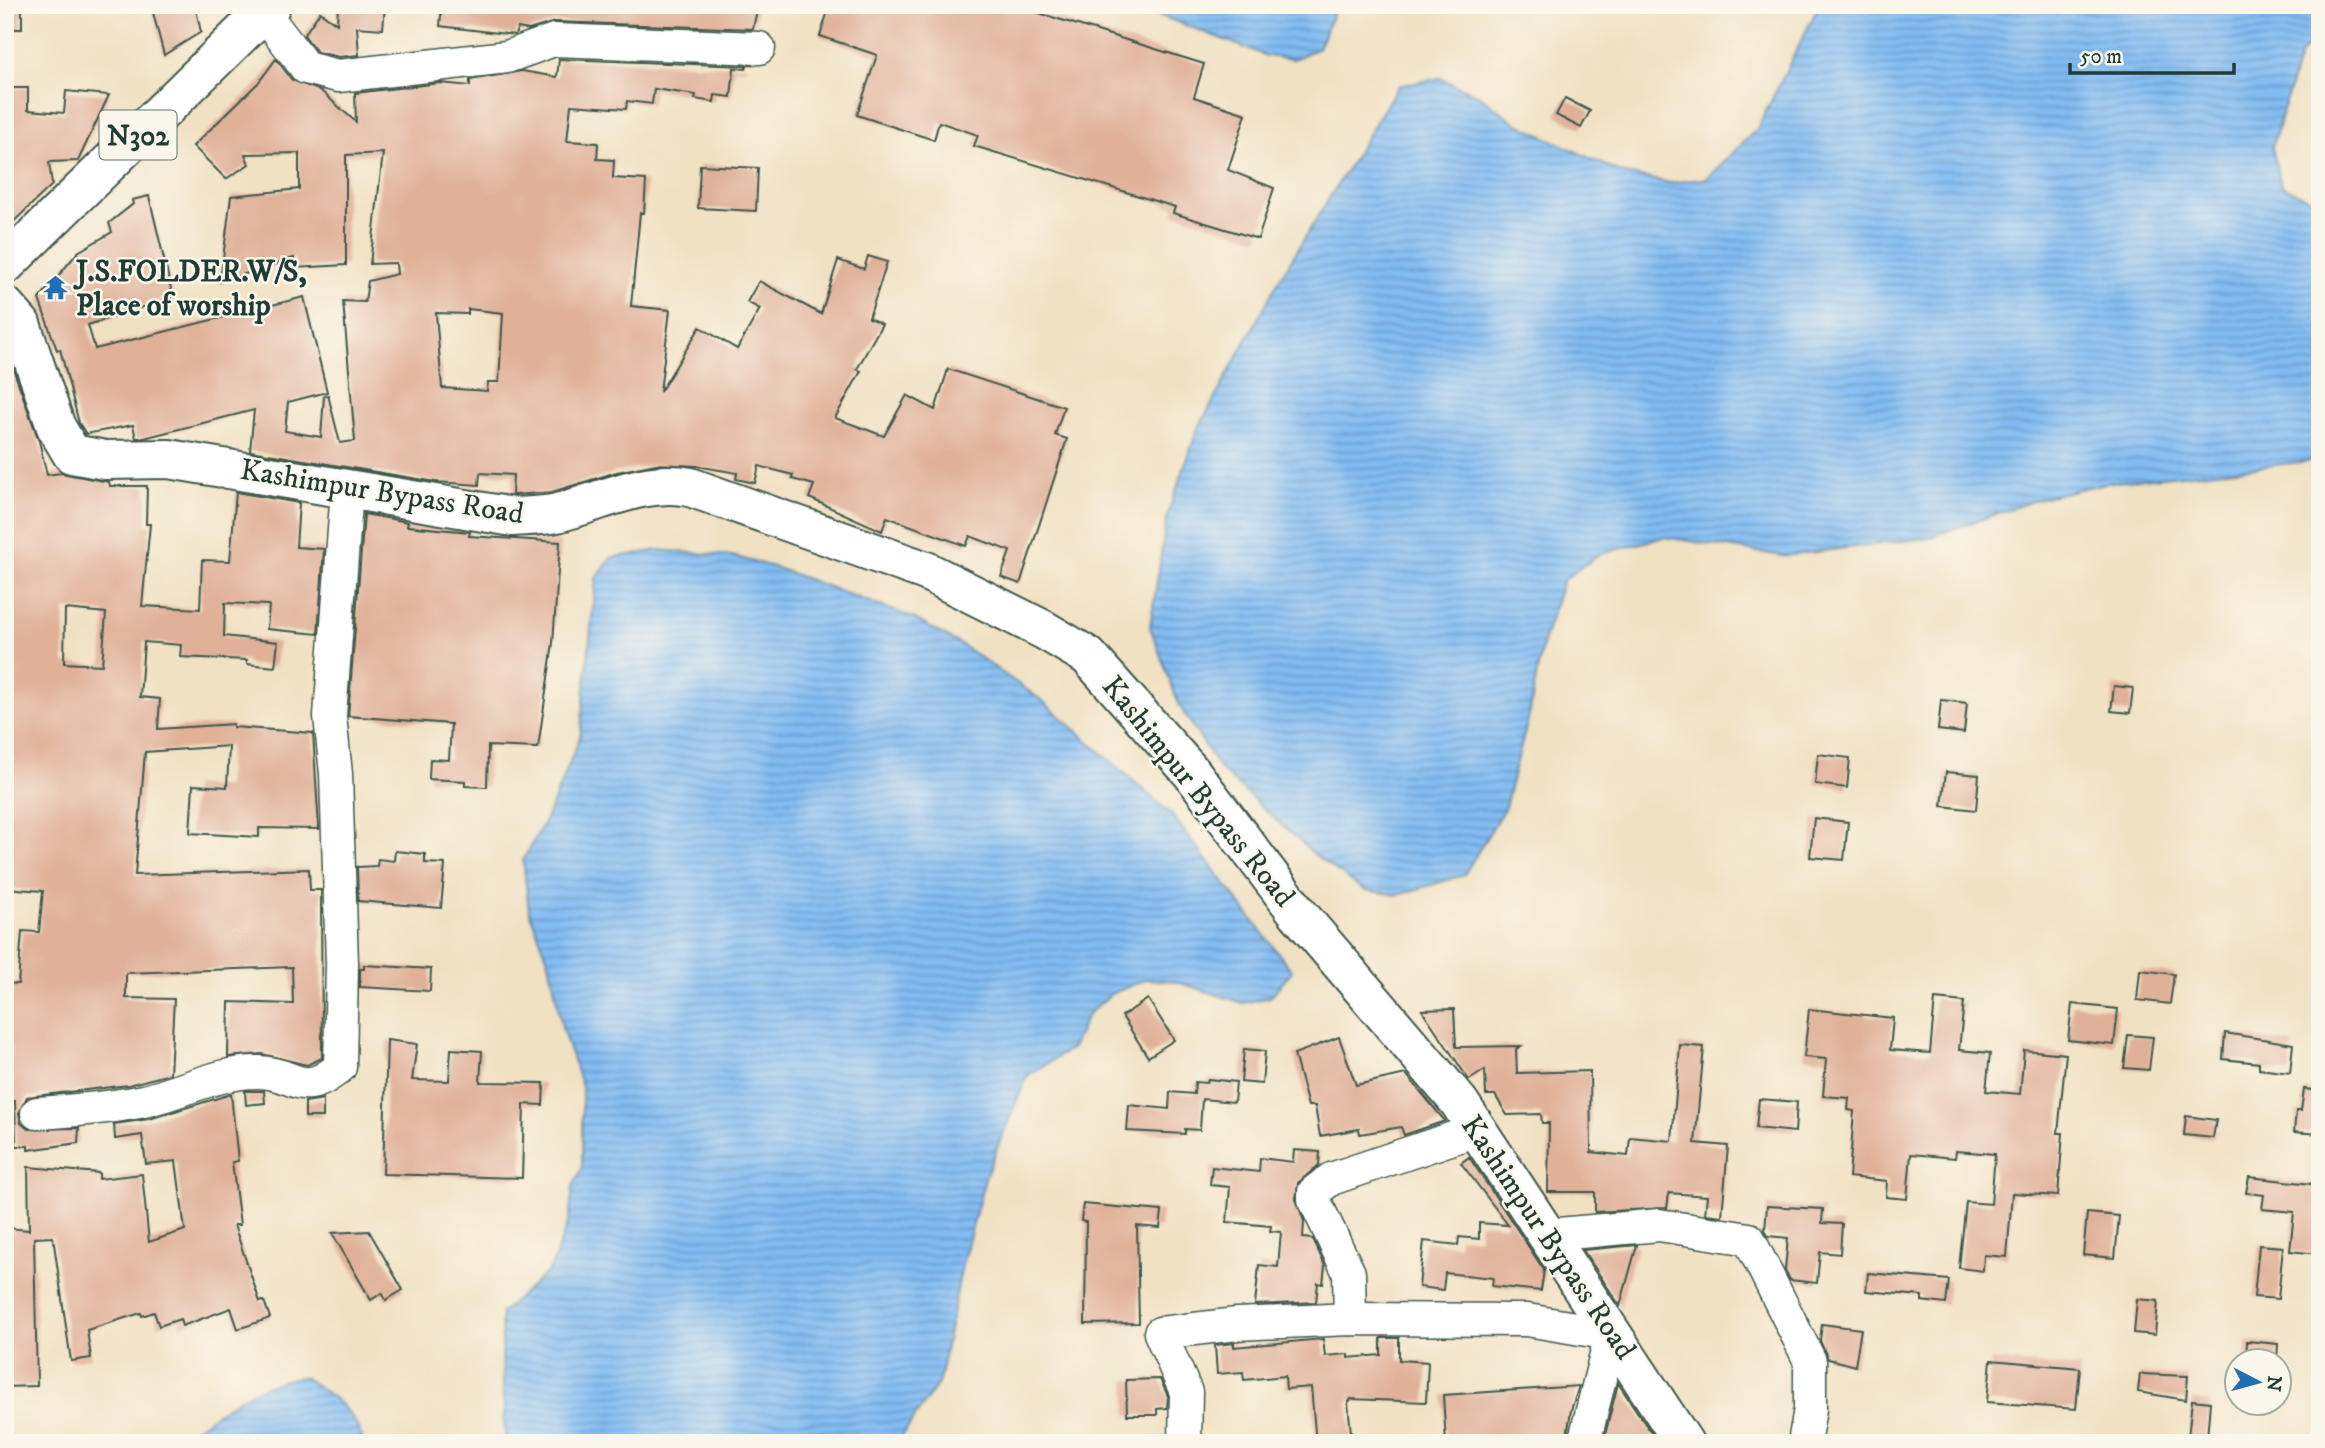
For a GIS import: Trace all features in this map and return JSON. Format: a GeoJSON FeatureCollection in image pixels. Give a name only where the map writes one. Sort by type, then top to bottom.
{"type":"FeatureCollection","features":[{"type":"Feature","properties":{"kind":"main road","name":"N302"},"geometry":{"type":"LineString","coordinates":[[5,265],[268,9]]}},
{"type":"Feature","properties":{"kind":"main road","name":"Kashimpur Bypass Road"},"geometry":{"type":"LineString","coordinates":[[5,306],[21,324],[56,427],[72,454],[104,460],[169,459],[513,517],[554,514],[652,485],[673,484],[690,487],[926,571],[1044,629],[1088,656],[1192,773],[1297,912],[1459,1102],[1684,1443]]}},
{"type":"Feature","properties":{"kind":"street"},"geometry":{"type":"LineString","coordinates":[[268,9],[306,68],[338,76],[507,57],[554,40],[759,48]]}},
{"type":"Feature","properties":{"kind":"street"},"geometry":{"type":"LineString","coordinates":[[37,1113],[145,1101],[225,1076],[261,1072],[304,1085],[330,1075],[340,1067],[342,964],[336,774],[330,716],[347,490]]}},
{"type":"Feature","properties":{"kind":"street"},"geometry":{"type":"LineString","coordinates":[[1350,1319],[1349,1273],[1314,1199],[1314,1192],[1331,1179],[1477,1130]]}},
{"type":"Feature","properties":{"kind":"street"},"geometry":{"type":"LineString","coordinates":[[1547,1235],[1659,1225],[1749,1239],[1810,1361],[1810,1409],[1804,1443]]}},
{"type":"Feature","properties":{"kind":"street"},"geometry":{"type":"LineString","coordinates":[[1185,1443],[1186,1392],[1160,1333],[1237,1324],[1350,1319],[1527,1320],[1611,1334],[1584,1443]]}},
{"type":"Feature","properties":{"kind":"water"},"geometry":{"type":"Polygon","coordinates":[[[1132,5],[1337,5],[1318,48],[1294,59],[1267,56],[1132,5]]]}},
{"type":"Feature","properties":{"kind":"water"},"geometry":{"type":"Polygon","coordinates":[[[1819,5],[2320,5],[2320,38],[2300,54],[2272,147],[2281,186],[2320,203],[2320,460],[2106,483],[2041,498],[1928,538],[1783,556],[1664,537],[1600,554],[1563,580],[1542,646],[1529,716],[1505,807],[1464,875],[1398,895],[1364,890],[1316,856],[1220,769],[1179,705],[1150,627],[1167,516],[1197,431],[1280,278],[1398,86],[1440,78],[1480,96],[1518,124],[1621,173],[1670,183],[1707,178],[1757,129],[1819,5]]]}},
{"type":"Feature","properties":{"kind":"water"},"geometry":{"type":"Polygon","coordinates":[[[659,550],[732,556],[777,568],[913,618],[962,645],[1043,701],[1171,814],[1292,971],[1270,997],[1243,1003],[1174,981],[1147,979],[1111,994],[1088,1014],[1072,1048],[1027,1076],[986,1175],[962,1265],[939,1382],[897,1443],[505,1443],[501,1313],[550,1270],[569,1220],[573,1186],[582,1168],[582,1087],[563,1031],[549,962],[529,911],[523,860],[548,815],[580,737],[596,578],[611,558],[659,550]]]}},
{"type":"Feature","properties":{"kind":"water"},"geometry":{"type":"Polygon","coordinates":[[[303,1377],[331,1396],[348,1412],[355,1421],[363,1443],[176,1443],[252,1392],[285,1380],[303,1377]]]}},
{"type":"Feature","properties":{"kind":"building"},"geometry":{"type":"Polygon","coordinates":[[[5,5],[22,5],[22,29],[5,29],[5,5]]]}},
{"type":"Feature","properties":{"kind":"building"},"geometry":{"type":"Polygon","coordinates":[[[151,5],[195,5],[201,32],[164,55],[151,5]]]}},
{"type":"Feature","properties":{"kind":"building"},"geometry":{"type":"Polygon","coordinates":[[[385,5],[383,29],[357,27],[359,55],[339,57],[317,52],[304,35],[320,12],[337,24],[338,6],[385,5]]]}},
{"type":"Feature","properties":{"kind":"building"},"geometry":{"type":"Polygon","coordinates":[[[442,5],[758,5],[753,29],[555,22],[529,30],[518,28],[515,35],[440,26],[442,5]]]}},
{"type":"Feature","properties":{"kind":"building"},"geometry":{"type":"Polygon","coordinates":[[[830,5],[1013,5],[1204,64],[1194,97],[1246,114],[1228,170],[1274,188],[1258,239],[1173,213],[1175,207],[974,146],[978,135],[939,122],[934,140],[857,115],[877,55],[820,36],[830,5]]]}},
{"type":"Feature","properties":{"kind":"building"},"geometry":{"type":"Polygon","coordinates":[[[276,59],[292,80],[321,91],[356,122],[355,93],[440,83],[470,86],[470,80],[522,71],[557,77],[559,59],[747,66],[746,69],[734,68],[731,97],[715,95],[714,102],[695,99],[696,95],[654,89],[652,104],[627,101],[626,109],[571,105],[567,141],[598,143],[597,159],[614,160],[613,178],[646,180],[631,306],[670,310],[660,392],[700,327],[737,349],[760,309],[747,302],[759,281],[821,314],[838,260],[864,269],[868,256],[887,262],[869,318],[882,324],[857,369],[861,371],[835,418],[884,436],[907,395],[935,410],[948,369],[1064,407],[1055,435],[1067,439],[1020,584],[1001,577],[1010,551],[970,536],[966,546],[887,517],[882,531],[809,498],[814,485],[792,479],[793,475],[759,466],[755,483],[736,479],[737,473],[697,466],[656,464],[617,472],[552,492],[512,495],[513,475],[480,473],[479,485],[436,482],[250,451],[254,410],[144,438],[136,438],[133,425],[86,434],[79,423],[60,349],[57,350],[39,299],[78,252],[112,232],[109,223],[133,204],[132,200],[149,196],[173,297],[88,325],[95,349],[304,297],[327,392],[288,402],[285,431],[321,437],[324,396],[328,395],[340,443],[355,441],[343,301],[365,302],[368,281],[397,274],[396,263],[370,264],[383,153],[346,155],[346,265],[294,268],[294,258],[220,282],[231,196],[299,189],[299,153],[245,154],[249,164],[226,179],[193,146],[258,83],[276,59]],[[468,309],[468,314],[436,313],[442,388],[487,391],[488,382],[499,382],[503,313],[468,309]]]}},
{"type":"Feature","properties":{"kind":"building"},"geometry":{"type":"Polygon","coordinates":[[[5,88],[28,88],[28,110],[64,113],[66,91],[109,95],[78,161],[49,162],[52,185],[5,230],[5,88]]]}},
{"type":"Feature","properties":{"kind":"building"},"geometry":{"type":"Polygon","coordinates":[[[1565,98],[1590,111],[1581,128],[1556,115],[1565,98]]]}},
{"type":"Feature","properties":{"kind":"building"},"geometry":{"type":"Polygon","coordinates":[[[700,165],[758,168],[756,211],[698,208],[700,165]]]}},
{"type":"Feature","properties":{"kind":"building"},"geometry":{"type":"Polygon","coordinates":[[[5,346],[39,441],[47,475],[61,473],[109,482],[110,486],[147,486],[146,524],[150,524],[142,606],[200,609],[202,560],[230,561],[236,492],[299,503],[296,547],[324,549],[318,634],[267,629],[269,605],[225,603],[224,636],[278,642],[275,667],[247,664],[247,660],[180,657],[181,645],[144,642],[140,697],[160,699],[158,729],[233,724],[233,727],[313,733],[319,829],[259,828],[259,837],[190,833],[193,785],[227,787],[229,746],[145,752],[135,875],[309,869],[310,890],[321,890],[322,1058],[307,1065],[262,1054],[228,1057],[229,1002],[293,1004],[292,967],[126,973],[126,998],[174,999],[170,1074],[128,1085],[27,1097],[19,1113],[21,1123],[28,1129],[79,1128],[78,1143],[28,1150],[28,1146],[16,1146],[15,1101],[9,1100],[12,1043],[5,1043],[5,983],[18,984],[22,931],[39,932],[43,891],[5,888],[5,569],[8,569],[11,528],[5,527],[5,346]],[[65,609],[64,663],[102,665],[106,613],[65,609]]]}},
{"type":"Feature","properties":{"kind":"building"},"geometry":{"type":"Polygon","coordinates":[[[364,514],[408,522],[407,526],[470,532],[469,536],[560,542],[553,643],[538,748],[488,746],[487,787],[465,786],[465,781],[429,779],[430,759],[449,760],[451,724],[348,716],[364,514]]]}},
{"type":"Feature","properties":{"kind":"building"},"geometry":{"type":"Polygon","coordinates":[[[2114,686],[2133,688],[2130,713],[2111,711],[2114,686]]]}},
{"type":"Feature","properties":{"kind":"building"},"geometry":{"type":"Polygon","coordinates":[[[1941,700],[1967,703],[1964,733],[1938,730],[1941,700]]]}},
{"type":"Feature","properties":{"kind":"building"},"geometry":{"type":"Polygon","coordinates":[[[1818,754],[1850,758],[1847,788],[1815,784],[1818,754]]]}},
{"type":"Feature","properties":{"kind":"building"},"geometry":{"type":"Polygon","coordinates":[[[1946,772],[1979,775],[1976,810],[1942,806],[1946,772]]]}},
{"type":"Feature","properties":{"kind":"building"},"geometry":{"type":"Polygon","coordinates":[[[1814,818],[1848,822],[1844,860],[1810,857],[1814,818]]]}},
{"type":"Feature","properties":{"kind":"building"},"geometry":{"type":"Polygon","coordinates":[[[395,851],[425,854],[425,863],[445,864],[441,908],[358,901],[357,867],[377,866],[378,859],[394,861],[395,851]]]}},
{"type":"Feature","properties":{"kind":"building"},"geometry":{"type":"Polygon","coordinates":[[[364,965],[431,969],[430,991],[360,987],[360,969],[364,969],[364,965]]]}},
{"type":"Feature","properties":{"kind":"building"},"geometry":{"type":"Polygon","coordinates":[[[2140,970],[2174,974],[2170,1004],[2137,1000],[2140,970]]]}},
{"type":"Feature","properties":{"kind":"building"},"geometry":{"type":"Polygon","coordinates":[[[1148,999],[1174,1040],[1148,1057],[1122,1016],[1148,999]]]}},
{"type":"Feature","properties":{"kind":"building"},"geometry":{"type":"Polygon","coordinates":[[[1935,999],[1964,1002],[1959,1050],[1990,1053],[1986,1091],[2020,1094],[2024,1050],[2066,1054],[2058,1133],[2063,1133],[2058,1196],[2012,1193],[2007,1257],[1984,1255],[1983,1271],[1959,1268],[1966,1202],[1991,1204],[1995,1154],[1956,1151],[1955,1158],[1911,1154],[1907,1199],[1886,1197],[1887,1181],[1849,1177],[1854,1111],[1848,1110],[1849,1098],[1823,1096],[1826,1059],[1804,1057],[1809,1009],[1893,1018],[1890,1050],[1930,1053],[1935,999]]]}},
{"type":"Feature","properties":{"kind":"building"},"geometry":{"type":"Polygon","coordinates":[[[2072,1004],[2118,1009],[2114,1045],[2068,1040],[2072,1004]]]}},
{"type":"Feature","properties":{"kind":"building"},"geometry":{"type":"Polygon","coordinates":[[[1454,1009],[1456,1047],[1521,1046],[1516,1049],[1517,1073],[1590,1071],[1591,1152],[1628,1156],[1630,1137],[1672,1141],[1680,1045],[1704,1047],[1695,1143],[1728,1146],[1722,1216],[1705,1214],[1707,1196],[1669,1193],[1667,1208],[1595,1212],[1595,1192],[1548,1192],[1549,1123],[1542,1123],[1541,1114],[1507,1115],[1495,1095],[1486,1095],[1485,1070],[1469,1080],[1422,1010],[1454,1009]]]}},
{"type":"Feature","properties":{"kind":"building"},"geometry":{"type":"Polygon","coordinates":[[[2225,1033],[2293,1044],[2290,1073],[2259,1069],[2259,1063],[2223,1059],[2225,1033]]]}},
{"type":"Feature","properties":{"kind":"building"},"geometry":{"type":"Polygon","coordinates":[[[2128,1035],[2153,1037],[2149,1070],[2124,1068],[2128,1035]]]}},
{"type":"Feature","properties":{"kind":"building"},"geometry":{"type":"Polygon","coordinates":[[[1339,1037],[1356,1085],[1406,1074],[1445,1121],[1404,1135],[1401,1127],[1360,1134],[1359,1129],[1320,1136],[1315,1106],[1308,1106],[1294,1054],[1339,1037]]]}},
{"type":"Feature","properties":{"kind":"building"},"geometry":{"type":"Polygon","coordinates":[[[387,1040],[417,1044],[412,1080],[449,1081],[451,1049],[482,1051],[480,1082],[544,1083],[543,1105],[524,1104],[522,1178],[383,1174],[387,1040]]]}},
{"type":"Feature","properties":{"kind":"building"},"geometry":{"type":"Polygon","coordinates":[[[1244,1049],[1265,1051],[1262,1084],[1241,1082],[1244,1049]]]}},
{"type":"Feature","properties":{"kind":"building"},"geometry":{"type":"Polygon","coordinates":[[[1208,1079],[1236,1082],[1234,1102],[1202,1099],[1200,1130],[1185,1129],[1185,1134],[1127,1131],[1129,1105],[1169,1109],[1170,1092],[1194,1094],[1195,1082],[1207,1083],[1208,1079]]]}},
{"type":"Feature","properties":{"kind":"building"},"geometry":{"type":"Polygon","coordinates":[[[2304,1089],[2320,1091],[2320,1134],[2294,1132],[2296,1111],[2301,1111],[2304,1089]]]}},
{"type":"Feature","properties":{"kind":"building"},"geometry":{"type":"Polygon","coordinates":[[[245,1091],[264,1091],[265,1103],[246,1105],[245,1091]]]}},
{"type":"Feature","properties":{"kind":"building"},"geometry":{"type":"Polygon","coordinates":[[[231,1094],[238,1161],[232,1162],[240,1225],[234,1225],[260,1302],[264,1301],[270,1318],[238,1329],[231,1308],[182,1326],[180,1319],[159,1326],[154,1312],[142,1316],[141,1313],[87,1330],[91,1358],[71,1361],[53,1237],[34,1238],[37,1386],[5,1387],[5,1228],[29,1230],[28,1167],[99,1173],[99,1179],[142,1174],[149,1242],[185,1230],[176,1161],[146,1164],[142,1135],[115,1139],[114,1124],[149,1119],[231,1094]]]}},
{"type":"Feature","properties":{"kind":"building"},"geometry":{"type":"Polygon","coordinates":[[[323,1099],[323,1117],[305,1117],[305,1102],[323,1099]]]}},
{"type":"Feature","properties":{"kind":"building"},"geometry":{"type":"Polygon","coordinates":[[[1759,1099],[1797,1102],[1795,1132],[1756,1128],[1759,1099]]]}},
{"type":"Feature","properties":{"kind":"building"},"geometry":{"type":"Polygon","coordinates":[[[2186,1116],[2216,1120],[2213,1138],[2184,1135],[2186,1116]]]}},
{"type":"Feature","properties":{"kind":"building"},"geometry":{"type":"Polygon","coordinates":[[[1294,1150],[1320,1152],[1319,1165],[1298,1183],[1296,1199],[1304,1221],[1303,1238],[1313,1239],[1325,1266],[1323,1284],[1318,1283],[1316,1302],[1255,1305],[1259,1265],[1278,1267],[1281,1232],[1270,1231],[1271,1226],[1227,1222],[1230,1187],[1210,1185],[1212,1167],[1259,1172],[1260,1158],[1293,1162],[1294,1150]]]}},
{"type":"Feature","properties":{"kind":"building"},"geometry":{"type":"Polygon","coordinates":[[[1469,1157],[1544,1270],[1541,1291],[1492,1286],[1493,1278],[1445,1273],[1443,1290],[1419,1287],[1424,1241],[1458,1245],[1459,1237],[1479,1239],[1479,1223],[1508,1225],[1461,1163],[1469,1157]]]}},
{"type":"Feature","properties":{"kind":"building"},"geometry":{"type":"Polygon","coordinates":[[[2249,1177],[2320,1185],[2318,1254],[2290,1251],[2294,1212],[2262,1209],[2264,1195],[2246,1193],[2249,1177]]]}},
{"type":"Feature","properties":{"kind":"building"},"geometry":{"type":"Polygon","coordinates":[[[1083,1204],[1162,1211],[1160,1228],[1137,1226],[1139,1323],[1085,1324],[1086,1222],[1081,1221],[1083,1204]]]}},
{"type":"Feature","properties":{"kind":"building"},"geometry":{"type":"Polygon","coordinates":[[[1767,1206],[1823,1209],[1822,1223],[1842,1224],[1840,1254],[1820,1252],[1817,1283],[1790,1280],[1785,1270],[1788,1238],[1768,1236],[1765,1230],[1767,1206]]]}},
{"type":"Feature","properties":{"kind":"building"},"geometry":{"type":"Polygon","coordinates":[[[2087,1213],[2119,1216],[2115,1258],[2083,1255],[2087,1213]]]}},
{"type":"Feature","properties":{"kind":"building"},"geometry":{"type":"Polygon","coordinates":[[[369,1231],[403,1290],[386,1300],[382,1293],[371,1300],[332,1233],[369,1231]]]}},
{"type":"Feature","properties":{"kind":"building"},"geometry":{"type":"Polygon","coordinates":[[[1637,1245],[1620,1306],[1583,1250],[1637,1245]]]}},
{"type":"Feature","properties":{"kind":"building"},"geometry":{"type":"Polygon","coordinates":[[[2259,1245],[2283,1247],[2278,1299],[2254,1297],[2259,1245]]]}},
{"type":"Feature","properties":{"kind":"building"},"geometry":{"type":"Polygon","coordinates":[[[1868,1273],[1949,1280],[1946,1304],[1922,1301],[1922,1296],[1866,1291],[1868,1273]]]}},
{"type":"Feature","properties":{"kind":"building"},"geometry":{"type":"Polygon","coordinates":[[[2137,1299],[2158,1301],[2155,1335],[2134,1333],[2137,1299]]]}},
{"type":"Feature","properties":{"kind":"building"},"geometry":{"type":"Polygon","coordinates":[[[1822,1324],[1861,1329],[1855,1366],[1828,1359],[1820,1341],[1822,1324]]]}},
{"type":"Feature","properties":{"kind":"building"},"geometry":{"type":"Polygon","coordinates":[[[1381,1338],[1399,1338],[1399,1360],[1428,1362],[1426,1402],[1351,1399],[1348,1403],[1352,1443],[1316,1443],[1311,1387],[1286,1389],[1285,1376],[1244,1380],[1243,1372],[1217,1374],[1215,1345],[1234,1343],[1234,1347],[1323,1339],[1325,1356],[1348,1354],[1348,1358],[1381,1355],[1381,1338]]]}},
{"type":"Feature","properties":{"kind":"building"},"geometry":{"type":"Polygon","coordinates":[[[2247,1341],[2278,1344],[2278,1346],[2247,1346],[2247,1341]]]}},
{"type":"Feature","properties":{"kind":"building"},"geometry":{"type":"Polygon","coordinates":[[[1991,1360],[2080,1368],[2076,1409],[1987,1402],[1991,1360]]]}},
{"type":"Feature","properties":{"kind":"building"},"geometry":{"type":"Polygon","coordinates":[[[2140,1374],[2188,1376],[2186,1400],[2138,1392],[2140,1374]]]}},
{"type":"Feature","properties":{"kind":"building"},"geometry":{"type":"Polygon","coordinates":[[[1160,1379],[1168,1396],[1167,1408],[1157,1409],[1157,1415],[1127,1415],[1126,1380],[1160,1379]]]}},
{"type":"Feature","properties":{"kind":"building"},"geometry":{"type":"Polygon","coordinates":[[[1618,1383],[1658,1443],[1603,1443],[1618,1383]]]}},
{"type":"Feature","properties":{"kind":"building"},"geometry":{"type":"Polygon","coordinates":[[[1579,1386],[1571,1410],[1566,1443],[1446,1443],[1443,1395],[1579,1386]]]}},
{"type":"Feature","properties":{"kind":"building"},"geometry":{"type":"Polygon","coordinates":[[[2192,1400],[2210,1402],[2207,1439],[2188,1438],[2192,1400]]]}},
{"type":"Feature","properties":{"kind":"place","name":"J.S.FOLDER.W/S, Place of worship"},"geometry":{"type":"Point","coordinates":[56,288]}}]}
